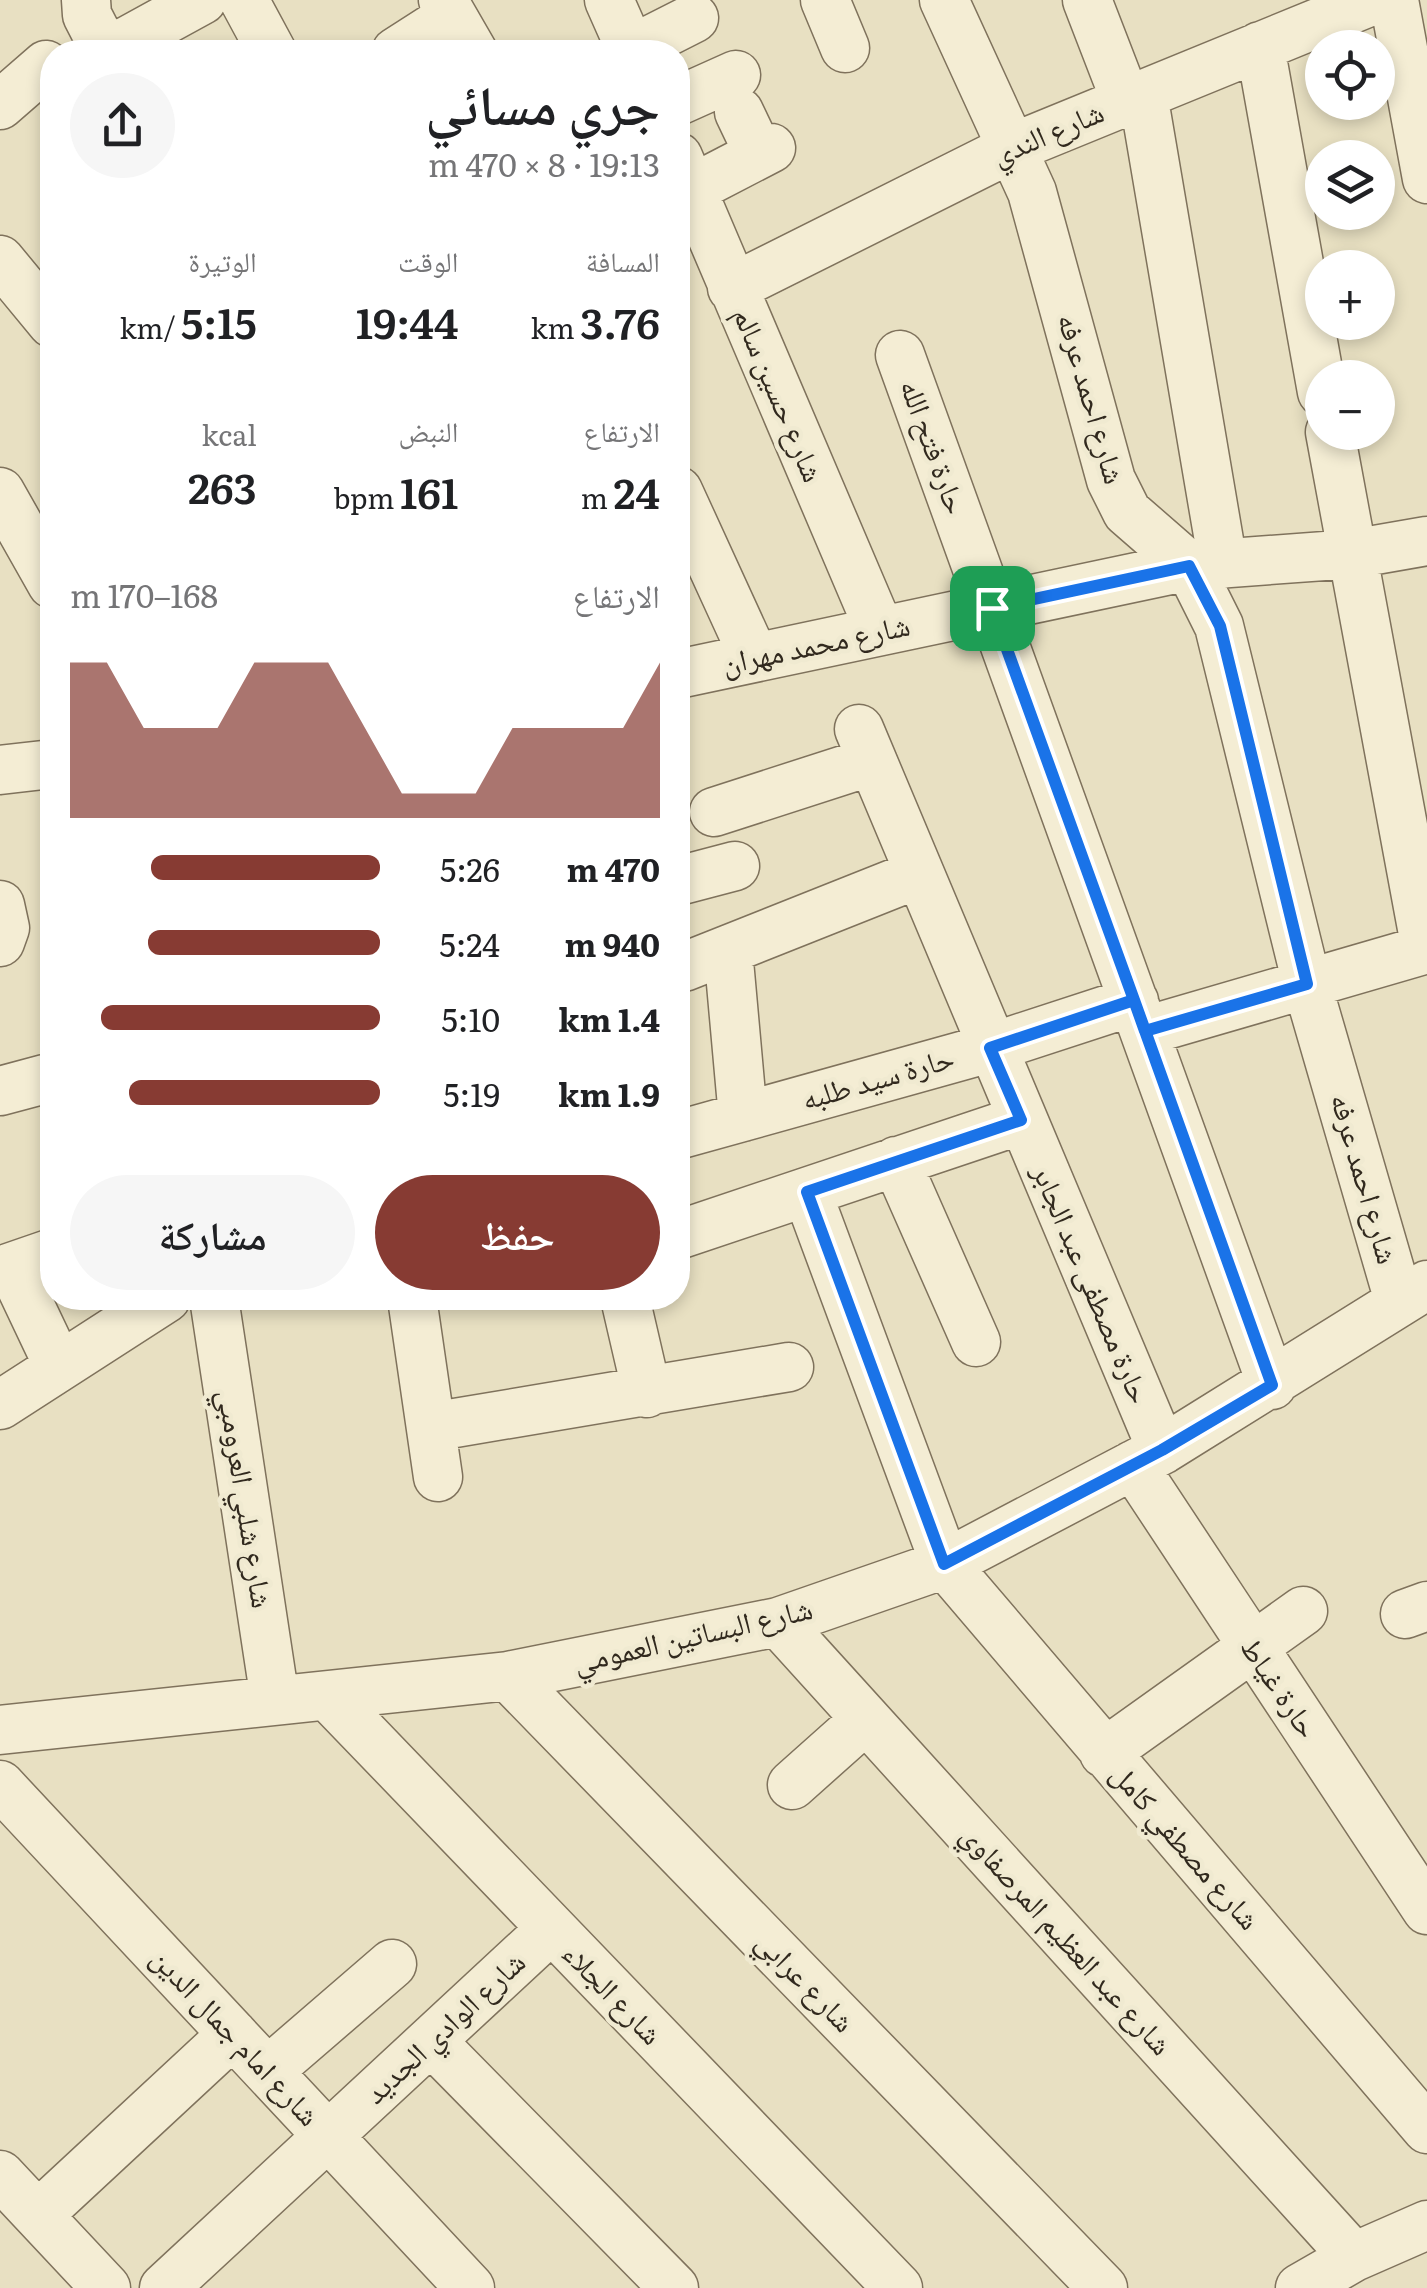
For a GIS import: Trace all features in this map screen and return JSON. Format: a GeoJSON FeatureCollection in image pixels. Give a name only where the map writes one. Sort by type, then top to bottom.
{"type":"FeatureCollection","features":[{"type":"Feature","properties":{"kind":"street"},"geometry":{"type":"LineString","coordinates":[[86,0],[87,15],[101,40]]}},
{"type":"Feature","properties":{"kind":"street"},"geometry":{"type":"LineString","coordinates":[[129,40],[202,0]]}},
{"type":"Feature","properties":{"kind":"street"},"geometry":{"type":"LineString","coordinates":[[244,0],[266,40]]}},
{"type":"Feature","properties":{"kind":"street"},"geometry":{"type":"LineString","coordinates":[[609,0],[626,40]]}},
{"type":"Feature","properties":{"kind":"street"},"geometry":{"type":"LineString","coordinates":[[826,0],[845,48]]}},
{"type":"Feature","properties":{"kind":"street","name":"شارع احمد عرفه"},"geometry":{"type":"LineString","coordinates":[[944,0],[1012,148],[1049,248],[1111,480],[1127,512],[1206,565],[1307,984],[1413,1293]]}},
{"type":"Feature","properties":{"kind":"street"},"geometry":{"type":"LineString","coordinates":[[1087,0],[1135,98],[1206,565]]}},
{"type":"Feature","properties":{"kind":"street","name":"شارع الندي"},"geometry":{"type":"LineString","coordinates":[[732,288],[1012,148],[1374,0]]}},
{"type":"Feature","properties":{"kind":"street"},"geometry":{"type":"LineString","coordinates":[[1394,0],[1427,179]]}},
{"type":"Feature","properties":{"kind":"street"},"geometry":{"type":"LineString","coordinates":[[652,40],[694,18]]}},
{"type":"Feature","properties":{"kind":"street"},"geometry":{"type":"LineString","coordinates":[[421,40],[456,23]]}},
{"type":"Feature","properties":{"kind":"street"},"geometry":{"type":"LineString","coordinates":[[1260,46],[1316,360]]}},
{"type":"Feature","properties":{"kind":"street"},"geometry":{"type":"LineString","coordinates":[[0,105],[40,70]]}},
{"type":"Feature","properties":{"kind":"street"},"geometry":{"type":"LineString","coordinates":[[690,104],[751,122],[690,169]]}},
{"type":"Feature","properties":{"kind":"street","name":"شارع حسين سالم"},"geometry":{"type":"LineString","coordinates":[[690,185],[880,631]]}},
{"type":"Feature","properties":{"kind":"street"},"geometry":{"type":"LineString","coordinates":[[0,260],[40,308]]}},
{"type":"Feature","properties":{"kind":"street","name":"حارة فتح الله"},"geometry":{"type":"LineString","coordinates":[[900,355],[1272,1385]]}},
{"type":"Feature","properties":{"kind":"street"},"geometry":{"type":"LineString","coordinates":[[1333,450],[1426,949]]}},
{"type":"Feature","properties":{"kind":"street"},"geometry":{"type":"LineString","coordinates":[[0,492],[40,563]]}},
{"type":"Feature","properties":{"kind":"street"},"geometry":{"type":"LineString","coordinates":[[690,518],[754,657]]}},
{"type":"Feature","properties":{"kind":"street","name":"شارع محمد مهران"},"geometry":{"type":"LineString","coordinates":[[690,671],[1206,565],[1352,554],[1427,541]]}},
{"type":"Feature","properties":{"kind":"street","name":"حارة مصطفى عبد الجابر"},"geometry":{"type":"LineString","coordinates":[[714,812],[865,745],[1021,1120],[1148,1458]]}},
{"type":"Feature","properties":{"kind":"street"},"geometry":{"type":"LineString","coordinates":[[690,877],[735,866]]}},
{"type":"Feature","properties":{"kind":"street"},"geometry":{"type":"LineString","coordinates":[[690,966],[918,874]]}},
{"type":"Feature","properties":{"kind":"street"},"geometry":{"type":"LineString","coordinates":[[0,905],[4,928],[0,942]]}},
{"type":"Feature","properties":{"kind":"street","name":"حارة سيد طلبه"},"geometry":{"type":"LineString","coordinates":[[690,1132],[990,1048],[1307,984],[1426,949]]}},
{"type":"Feature","properties":{"kind":"street"},"geometry":{"type":"LineString","coordinates":[[728,950],[743,1117]]}},
{"type":"Feature","properties":{"kind":"street"},"geometry":{"type":"LineString","coordinates":[[0,1090],[40,1080]]}},
{"type":"Feature","properties":{"kind":"street"},"geometry":{"type":"LineString","coordinates":[[690,1232],[1021,1120]]}},
{"type":"Feature","properties":{"kind":"street"},"geometry":{"type":"LineString","coordinates":[[896,1162],[976,1342]]}},
{"type":"Feature","properties":{"kind":"street"},"geometry":{"type":"LineString","coordinates":[[807,1192],[944,1564]]}},
{"type":"Feature","properties":{"kind":"street"},"geometry":{"type":"LineString","coordinates":[[22,1265],[59,1367]]}},
{"type":"Feature","properties":{"kind":"street","name":"شارع البساتين العمومي"},"geometry":{"type":"LineString","coordinates":[[0,1730],[508,1676],[778,1622],[944,1564],[1148,1458],[1272,1385],[1413,1293]]}},
{"type":"Feature","properties":{"kind":"street"},"geometry":{"type":"LineString","coordinates":[[0,1405],[147,1310]]}},
{"type":"Feature","properties":{"kind":"street","name":"شارع شلبي العرومبي"},"geometry":{"type":"LineString","coordinates":[[216,1310],[276,1700]]}},
{"type":"Feature","properties":{"kind":"street"},"geometry":{"type":"LineString","coordinates":[[414,1310],[438,1477]]}},
{"type":"Feature","properties":{"kind":"street"},"geometry":{"type":"LineString","coordinates":[[628,1310],[647,1393]]}},
{"type":"Feature","properties":{"kind":"street"},"geometry":{"type":"LineString","coordinates":[[431,1427],[788,1368]]}},
{"type":"Feature","properties":{"kind":"street","name":"حارة غياط"},"geometry":{"type":"LineString","coordinates":[[1148,1458],[1252,1648],[1427,1910]]}},
{"type":"Feature","properties":{"kind":"street","name":"شارع مصطفي كامل"},"geometry":{"type":"LineString","coordinates":[[944,1564],[1427,2129]]}},
{"type":"Feature","properties":{"kind":"street"},"geometry":{"type":"LineString","coordinates":[[1104,1753],[1303,1612]]}},
{"type":"Feature","properties":{"kind":"street","name":"شارع عبد العظيم المرصفاوي"},"geometry":{"type":"LineString","coordinates":[[778,1622],[1354,2258]]}},
{"type":"Feature","properties":{"kind":"street","name":"شارع عرابي"},"geometry":{"type":"LineString","coordinates":[[508,1676],[1102,2288]]}},
{"type":"Feature","properties":{"kind":"street","name":"شارع الجلاء"},"geometry":{"type":"LineString","coordinates":[[329,1697],[898,2288]]}},
{"type":"Feature","properties":{"kind":"street"},"geometry":{"type":"LineString","coordinates":[[792,1785],[866,1719]]}},
{"type":"Feature","properties":{"kind":"street","name":"شارع امام جمال الدين"},"geometry":{"type":"LineString","coordinates":[[0,1785],[470,2288]]}},
{"type":"Feature","properties":{"kind":"street","name":"شارع الوادي الجديد"},"geometry":{"type":"LineString","coordinates":[[164,2288],[550,1930]]}},
{"type":"Feature","properties":{"kind":"street"},"geometry":{"type":"LineString","coordinates":[[268,2071],[392,1964]]}},
{"type":"Feature","properties":{"kind":"street"},"geometry":{"type":"LineString","coordinates":[[38,2215],[233,2034]]}},
{"type":"Feature","properties":{"kind":"street"},"geometry":{"type":"LineString","coordinates":[[432,2042],[674,2288]]}},
{"type":"Feature","properties":{"kind":"street"},"geometry":{"type":"LineString","coordinates":[[0,2175],[106,2288]]}},
{"type":"Feature","properties":{"kind":"street"},"geometry":{"type":"LineString","coordinates":[[1300,2288],[1427,2225]]}},
{"type":"Feature","properties":{"kind":"route"},"geometry":{"type":"LineString","coordinates":[[992,608],[1134,1000],[1145,1031],[1188,1149],[1272,1385],[1162,1450],[944,1564],[807,1192],[1021,1120],[990,1048],[1134,1000],[1145,1031],[1307,984],[1220,626],[1189,566],[992,608]]}}]}
